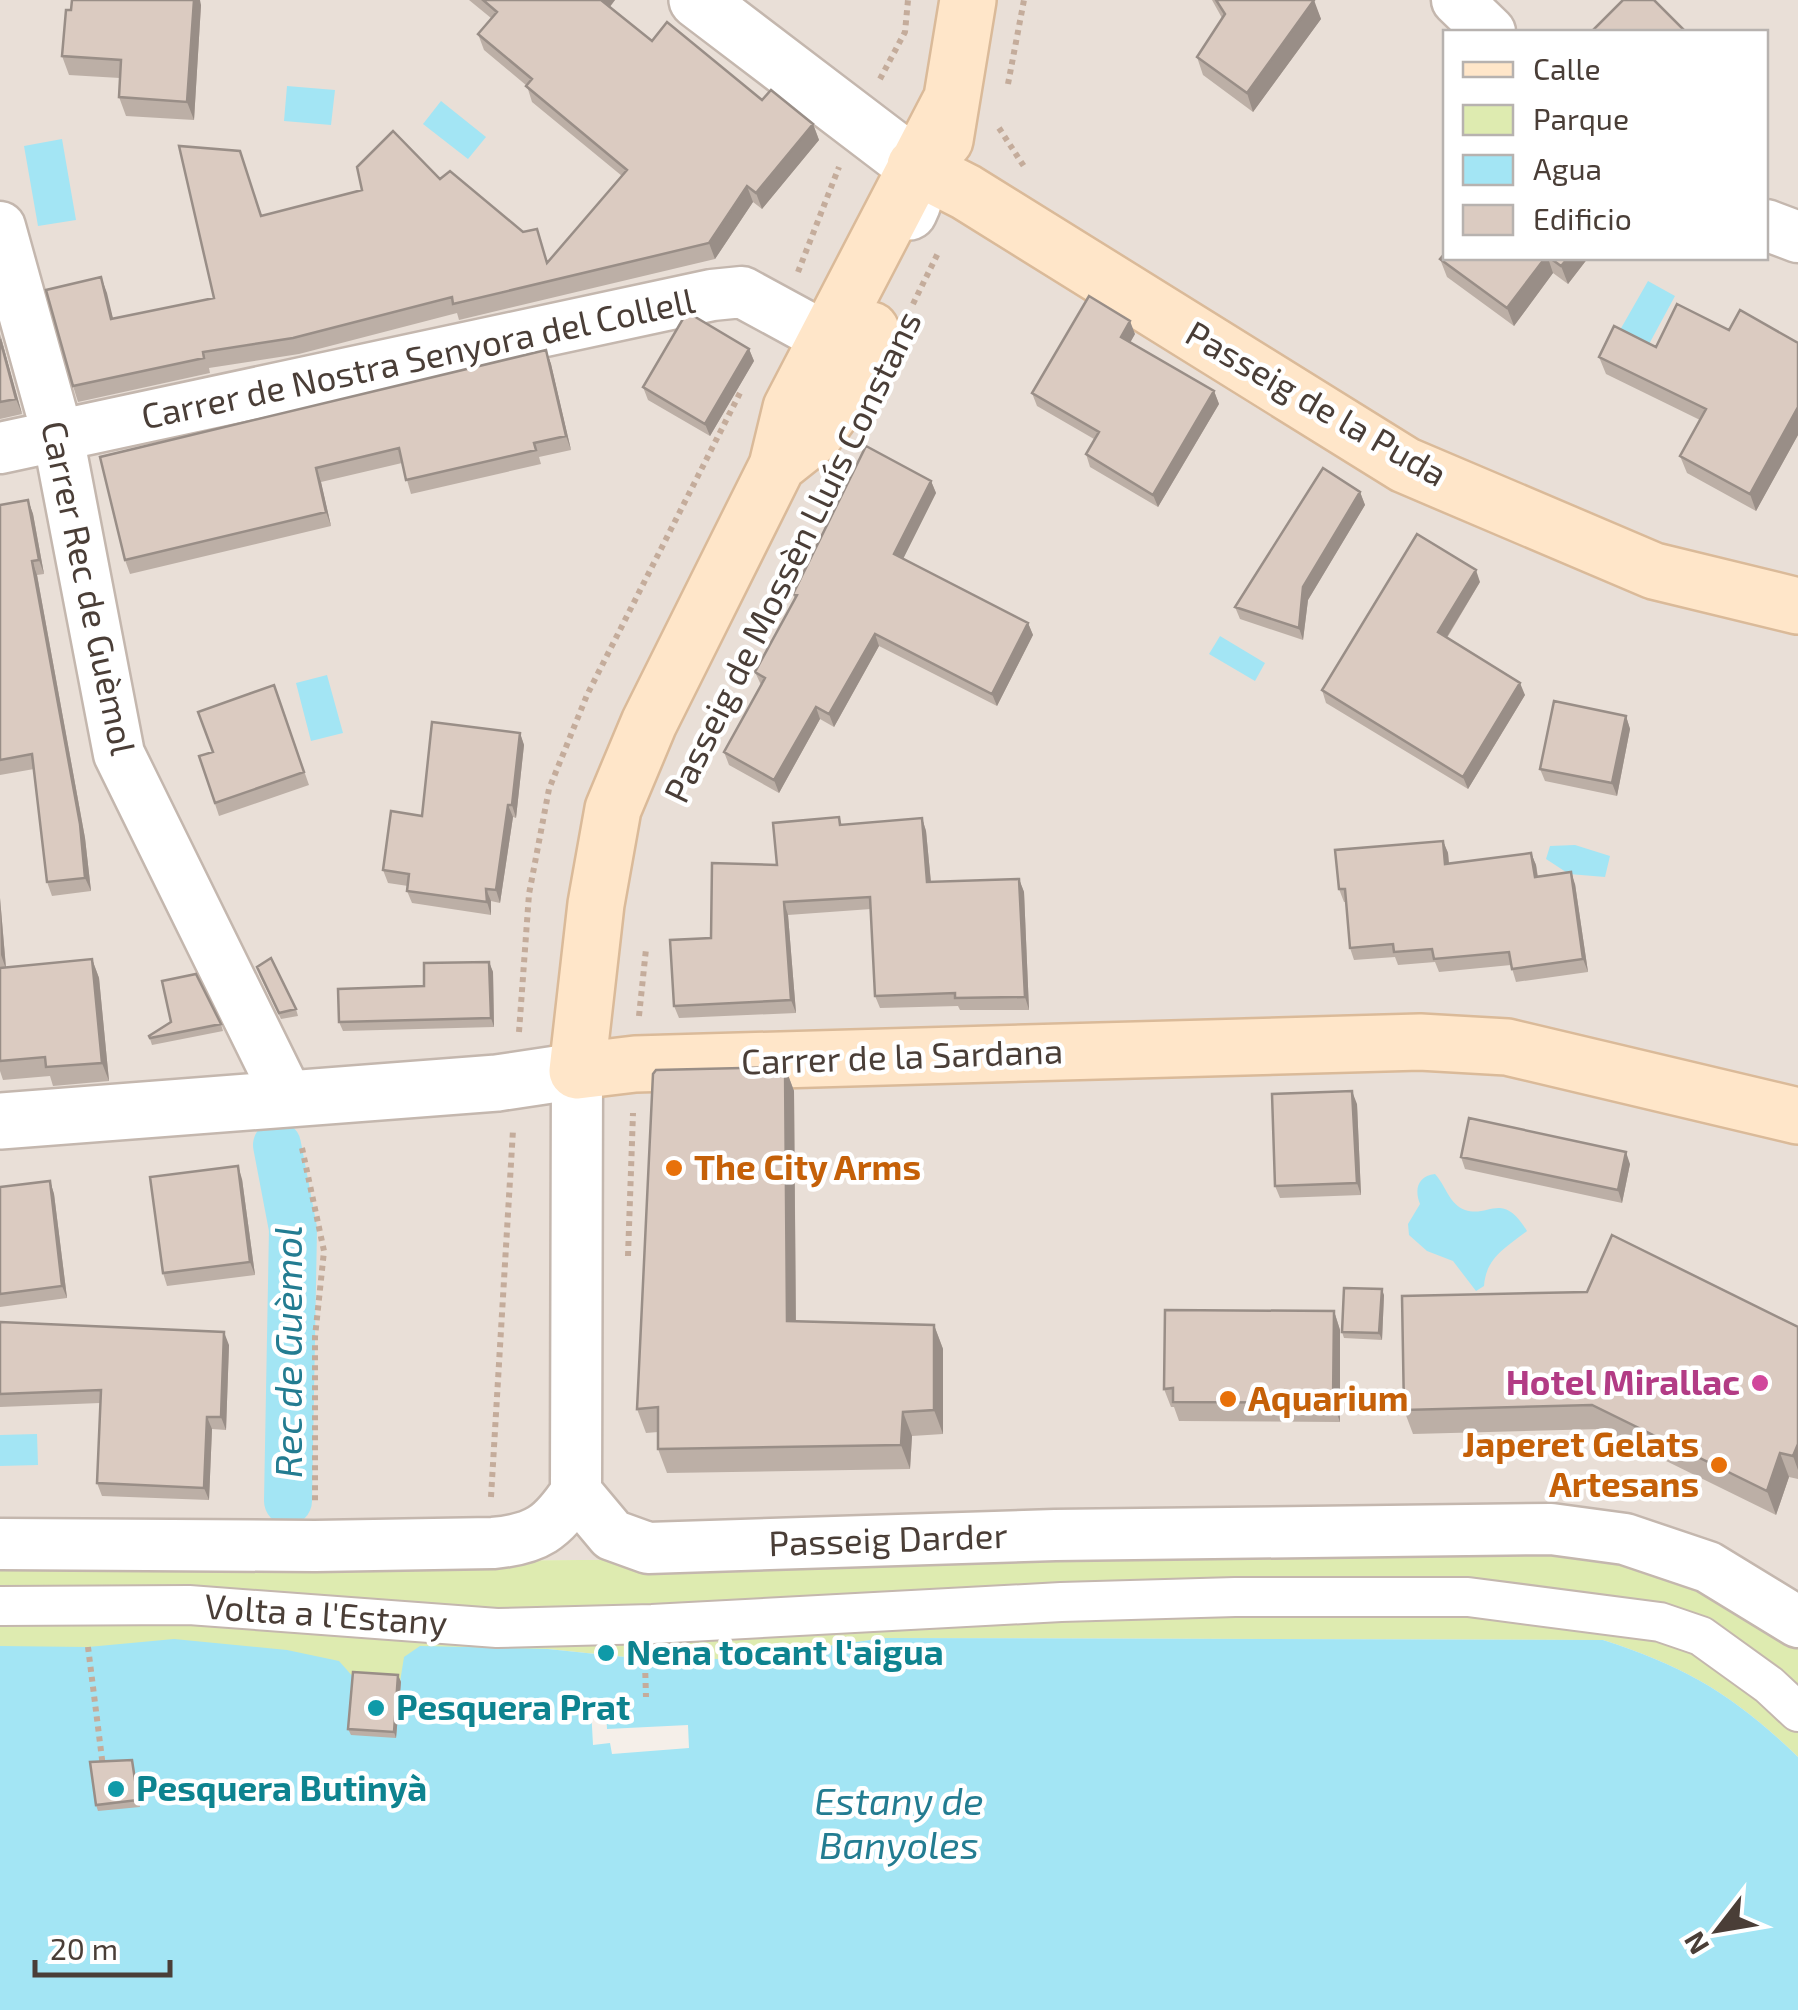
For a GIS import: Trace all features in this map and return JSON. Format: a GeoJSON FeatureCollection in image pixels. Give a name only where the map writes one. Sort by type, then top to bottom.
{"type":"FeatureCollection","features":[{"type":"Feature","properties":{"kind":"main road","name":"Passeig de Mossèn Lluís Constans"},"geometry":{"type":"LineString","coordinates":[[792,453],[791,408],[835,342],[928,172],[972,112],[968,0]]}},
{"type":"Feature","properties":{"kind":"main road","name":"Passeig de Mossèn Lluís Constans"},"geometry":{"type":"LineString","coordinates":[[577,1071],[596,904],[613,809],[649,723],[792,453],[835,407],[928,172]]}},
{"type":"Feature","properties":{"kind":"main road","name":"Passeig de la Puda"},"geometry":{"type":"LineString","coordinates":[[928,172],[1405,465],[1654,572],[1798,606]]}},
{"type":"Feature","properties":{"kind":"main road","name":"Carrer de la Sardana"},"geometry":{"type":"LineString","coordinates":[[577,1071],[635,1064],[1438,1043],[1507,1047],[1798,1116]]}},
{"type":"Feature","properties":{"kind":"street"},"geometry":{"type":"LineString","coordinates":[[696,0],[928,172]]}},
{"type":"Feature","properties":{"kind":"street"},"geometry":{"type":"LineString","coordinates":[[1456,0],[1488,30]]}},
{"type":"Feature","properties":{"kind":"street"},"geometry":{"type":"LineString","coordinates":[[1768,225],[1798,237]]}},
{"type":"Feature","properties":{"kind":"street","name":"Carrer Rec de Guèmol"},"geometry":{"type":"LineString","coordinates":[[0,227],[58,436],[119,754],[288,1098]]}},
{"type":"Feature","properties":{"kind":"street","name":"Carrer de Nostra Senyora del Collell"},"geometry":{"type":"LineString","coordinates":[[0,448],[742,292],[835,342]]}},
{"type":"Feature","properties":{"kind":"street","name":"Carrer de la Sardana"},"geometry":{"type":"LineString","coordinates":[[0,1121],[516,1081],[577,1071]]}},
{"type":"Feature","properties":{"kind":"street","name":"Passeig de Mossèn Lluís Constans"},"geometry":{"type":"LineString","coordinates":[[576,1492],[577,1071]]}},
{"type":"Feature","properties":{"kind":"street"},"geometry":{"type":"LineString","coordinates":[[0,1544],[315,1546],[521,1541],[547,1528],[576,1492]]}},
{"type":"Feature","properties":{"kind":"street","name":"Passeig Darder"},"geometry":{"type":"LineString","coordinates":[[576,1492],[612,1534],[648,1548],[1055,1534],[1551,1529],[1626,1539],[1708,1567],[1798,1622]]}},
{"type":"Feature","properties":{"kind":"street","name":"Passeig Darder"},"geometry":{"type":"LineString","coordinates":[[648,1642],[1061,1602],[1468,1597],[1660,1622],[1701,1636],[1769,1685],[1798,1712]]}},
{"type":"Feature","properties":{"kind":"street","name":"Volta a l'Estany"},"geometry":{"type":"LineString","coordinates":[[0,1606],[189,1605],[648,1642]]}},
{"type":"Feature","properties":{"kind":"path"},"geometry":{"type":"LineString","coordinates":[[1007,88],[1024,0]]}},
{"type":"Feature","properties":{"kind":"path"},"geometry":{"type":"LineString","coordinates":[[972,112],[1029,174]]}},
{"type":"Feature","properties":{"kind":"path","name":"Passeig de Mossèn Lluís Constans"},"geometry":{"type":"LineString","coordinates":[[906,319],[945,239]]}},
{"type":"Feature","properties":{"kind":"path"},"geometry":{"type":"LineString","coordinates":[[628,1261],[635,1064],[647,930]]}},
{"type":"Feature","properties":{"kind":"path"},"geometry":{"type":"LineString","coordinates":[[288,1098],[324,1251],[315,1337],[315,1546]]}},
{"type":"Feature","properties":{"kind":"path"},"geometry":{"type":"LineString","coordinates":[[646,1697],[648,1642]]}},
{"type":"Feature","properties":{"kind":"path"},"geometry":{"type":"LineString","coordinates":[[88,1647],[103,1768]]}},
{"type":"Feature","properties":{"kind":"shaded area"},"geometry":{"type":"Polygon","coordinates":[[[0,0],[1798,0],[1798,1641],[1018,1557],[0,1564],[0,0]]]}},
{"type":"Feature","properties":{"kind":"green space"},"geometry":{"type":"Polygon","coordinates":[[[1540,1545],[1660,1566],[1798,1641],[1798,1757],[1753,1717],[1708,1686],[1660,1661],[1603,1640],[885,1638],[735,1659],[644,1659],[548,1649],[401,1682],[0,1686],[0,1564],[1018,1557],[1540,1545]]]}},
{"type":"Feature","properties":{"kind":"water"},"geometry":{"type":"Polygon","coordinates":[[[287,86],[335,90],[331,125],[284,121],[287,86]]]}},
{"type":"Feature","properties":{"kind":"water"},"geometry":{"type":"Polygon","coordinates":[[[441,101],[486,137],[468,159],[423,124],[441,101]]]}},
{"type":"Feature","properties":{"kind":"water"},"geometry":{"type":"Polygon","coordinates":[[[62,139],[76,220],[38,226],[24,146],[62,139]]]}},
{"type":"Feature","properties":{"kind":"water"},"geometry":{"type":"Polygon","coordinates":[[[1648,281],[1675,296],[1648,346],[1620,330],[1648,281]]]}},
{"type":"Feature","properties":{"kind":"water"},"geometry":{"type":"Polygon","coordinates":[[[1220,636],[1265,663],[1255,681],[1209,654],[1220,636]]]}},
{"type":"Feature","properties":{"kind":"water"},"geometry":{"type":"Polygon","coordinates":[[[327,675],[343,733],[311,741],[296,683],[327,675]]]}},
{"type":"Feature","properties":{"kind":"water"},"geometry":{"type":"Polygon","coordinates":[[[1575,845],[1610,856],[1605,877],[1569,874],[1546,859],[1550,846],[1575,845]]]}},
{"type":"Feature","properties":{"kind":"water"},"geometry":{"type":"Polygon","coordinates":[[[1435,1174],[1460,1207],[1474,1212],[1503,1208],[1527,1231],[1493,1260],[1484,1286],[1476,1291],[1453,1261],[1427,1251],[1409,1235],[1408,1224],[1420,1204],[1419,1184],[1435,1174]]]}},
{"type":"Feature","properties":{"kind":"water"},"geometry":{"type":"Polygon","coordinates":[[[37,1434],[38,1465],[0,1466],[0,1435],[37,1434]]]}},
{"type":"Feature","properties":{"kind":"water","name":"Estany de Banyoles"},"geometry":{"type":"Polygon","coordinates":[[[885,1638],[1603,1640],[1660,1661],[1731,1700],[1798,1757],[1798,2010],[0,2010],[0,1646],[88,1647],[174,1639],[287,1650],[339,1661],[355,1679],[400,1682],[404,1657],[420,1646],[548,1649],[644,1659],[735,1659],[885,1638]]]}},
{"type":"Feature","properties":{"kind":"pier"},"geometry":{"type":"Polygon","coordinates":[[[591,1708],[606,1708],[607,1729],[688,1725],[689,1748],[612,1754],[610,1743],[593,1745],[591,1708]]]}},
{"type":"Feature","properties":{"kind":"building"},"geometry":{"type":"Polygon","coordinates":[[[72,0],[194,0],[187,102],[119,97],[121,60],[62,56],[66,10],[71,10],[72,0]]]}},
{"type":"Feature","properties":{"kind":"building"},"geometry":{"type":"Polygon","coordinates":[[[483,0],[601,0],[652,41],[667,22],[762,100],[771,90],[813,124],[756,193],[747,186],[709,243],[453,304],[452,297],[293,338],[203,352],[204,358],[73,386],[46,290],[101,277],[111,319],[214,298],[179,146],[240,151],[261,216],[362,190],[357,167],[393,131],[440,179],[450,171],[523,232],[537,229],[547,263],[627,170],[526,86],[532,79],[478,34],[497,12],[483,0]]]}},
{"type":"Feature","properties":{"kind":"building"},"geometry":{"type":"Polygon","coordinates":[[[1216,0],[1314,0],[1247,93],[1197,57],[1225,14],[1216,0]]]}},
{"type":"Feature","properties":{"kind":"building"},"geometry":{"type":"Polygon","coordinates":[[[1623,0],[1654,0],[1683,29],[1682,30],[1593,30],[1623,0]]]}},
{"type":"Feature","properties":{"kind":"building"},"geometry":{"type":"Polygon","coordinates":[[[1443,256],[1443,260],[1543,260],[1507,308],[1440,259],[1443,256]]]}},
{"type":"Feature","properties":{"kind":"building"},"geometry":{"type":"Polygon","coordinates":[[[1089,296],[1130,321],[1121,337],[1214,391],[1153,495],[1086,454],[1099,432],[1032,393],[1089,296]]]}},
{"type":"Feature","properties":{"kind":"building"},"geometry":{"type":"Polygon","coordinates":[[[1677,304],[1729,330],[1740,310],[1798,343],[1798,407],[1750,494],[1680,456],[1706,409],[1599,357],[1614,326],[1656,347],[1677,304]]]}},
{"type":"Feature","properties":{"kind":"building"},"geometry":{"type":"Polygon","coordinates":[[[692,315],[749,349],[705,424],[643,387],[684,317],[692,315]]]}},
{"type":"Feature","properties":{"kind":"building"},"geometry":{"type":"Polygon","coordinates":[[[0,339],[16,399],[0,402],[0,339]]]}},
{"type":"Feature","properties":{"kind":"building"},"geometry":{"type":"Polygon","coordinates":[[[546,350],[566,436],[534,443],[536,450],[406,480],[399,448],[316,468],[326,512],[125,560],[100,457],[546,350]]]}},
{"type":"Feature","properties":{"kind":"building"},"geometry":{"type":"Polygon","coordinates":[[[866,446],[931,481],[894,554],[1028,623],[992,694],[875,634],[829,714],[816,707],[774,780],[724,752],[765,678],[755,672],[797,595],[793,594],[866,446]]]}},
{"type":"Feature","properties":{"kind":"building"},"geometry":{"type":"Polygon","coordinates":[[[1323,468],[1360,492],[1303,587],[1299,628],[1235,607],[1323,468]]]}},
{"type":"Feature","properties":{"kind":"building"},"geometry":{"type":"Polygon","coordinates":[[[28,500],[39,560],[32,561],[80,824],[85,878],[47,882],[32,754],[0,760],[0,505],[28,500]]]}},
{"type":"Feature","properties":{"kind":"building"},"geometry":{"type":"Polygon","coordinates":[[[1417,534],[1476,570],[1438,632],[1520,683],[1463,777],[1322,690],[1417,534]]]}},
{"type":"Feature","properties":{"kind":"building"},"geometry":{"type":"Polygon","coordinates":[[[274,685],[304,772],[215,803],[199,756],[213,752],[198,712],[274,685]]]}},
{"type":"Feature","properties":{"kind":"building"},"geometry":{"type":"Polygon","coordinates":[[[1554,701],[1626,716],[1612,783],[1540,769],[1554,701]]]}},
{"type":"Feature","properties":{"kind":"building"},"geometry":{"type":"Polygon","coordinates":[[[432,722],[520,733],[496,890],[486,889],[487,902],[407,891],[409,874],[383,870],[391,811],[422,816],[432,722]]]}},
{"type":"Feature","properties":{"kind":"building"},"geometry":{"type":"Polygon","coordinates":[[[839,817],[840,825],[922,818],[927,882],[1019,879],[1025,997],[955,998],[955,993],[875,996],[870,897],[784,902],[791,1000],[674,1006],[670,940],[711,938],[712,863],[777,865],[773,823],[839,817]]]}},
{"type":"Feature","properties":{"kind":"building"},"geometry":{"type":"Polygon","coordinates":[[[1443,841],[1445,864],[1531,853],[1535,877],[1571,872],[1583,959],[1512,969],[1509,952],[1434,959],[1432,949],[1394,952],[1393,944],[1350,948],[1345,889],[1339,889],[1335,850],[1443,841]]]}},
{"type":"Feature","properties":{"kind":"building"},"geometry":{"type":"Polygon","coordinates":[[[271,958],[296,1009],[279,1013],[257,967],[271,958]]]}},
{"type":"Feature","properties":{"kind":"building"},"geometry":{"type":"Polygon","coordinates":[[[92,959],[102,1063],[46,1067],[45,1057],[0,1061],[0,968],[92,959]]]}},
{"type":"Feature","properties":{"kind":"building"},"geometry":{"type":"Polygon","coordinates":[[[489,962],[491,1018],[339,1022],[338,989],[424,986],[424,963],[489,962]]]}},
{"type":"Feature","properties":{"kind":"building"},"geometry":{"type":"Polygon","coordinates":[[[196,974],[221,1024],[150,1038],[171,1022],[162,981],[196,974]]]}},
{"type":"Feature","properties":{"kind":"building"},"geometry":{"type":"Polygon","coordinates":[[[785,1067],[787,1321],[934,1325],[934,1410],[903,1412],[901,1445],[658,1449],[658,1407],[637,1409],[653,1074],[656,1070],[785,1067]]]}},
{"type":"Feature","properties":{"kind":"building"},"geometry":{"type":"Polygon","coordinates":[[[1352,1091],[1357,1183],[1275,1186],[1272,1094],[1352,1091]]]}},
{"type":"Feature","properties":{"kind":"building"},"geometry":{"type":"Polygon","coordinates":[[[1469,1118],[1626,1152],[1618,1190],[1461,1157],[1469,1118]]]}},
{"type":"Feature","properties":{"kind":"building"},"geometry":{"type":"Polygon","coordinates":[[[238,1166],[250,1262],[163,1273],[150,1177],[238,1166]]]}},
{"type":"Feature","properties":{"kind":"building"},"geometry":{"type":"Polygon","coordinates":[[[50,1181],[62,1286],[0,1294],[0,1187],[50,1181]]]}},
{"type":"Feature","properties":{"kind":"building"},"geometry":{"type":"Polygon","coordinates":[[[1612,1235],[1798,1327],[1798,1444],[1793,1456],[1780,1453],[1767,1491],[1592,1405],[1404,1410],[1402,1296],[1587,1292],[1612,1235]]]}},
{"type":"Feature","properties":{"kind":"building"},"geometry":{"type":"Polygon","coordinates":[[[1344,1288],[1382,1289],[1379,1333],[1342,1332],[1344,1288]]]}},
{"type":"Feature","properties":{"kind":"building"},"geometry":{"type":"Polygon","coordinates":[[[1165,1310],[1334,1311],[1333,1403],[1173,1402],[1173,1388],[1164,1389],[1165,1310]]]}},
{"type":"Feature","properties":{"kind":"building"},"geometry":{"type":"Polygon","coordinates":[[[0,1322],[224,1332],[221,1417],[207,1417],[204,1488],[97,1483],[101,1390],[0,1394],[0,1322]]]}},
{"type":"Feature","properties":{"kind":"building","name":"Pesquera Prat"},"geometry":{"type":"Polygon","coordinates":[[[353,1672],[398,1675],[394,1732],[348,1729],[353,1672]]]}},
{"type":"Feature","properties":{"kind":"building","name":"Pesquera Butinyà"},"geometry":{"type":"Polygon","coordinates":[[[132,1760],[138,1800],[96,1805],[90,1762],[132,1760]]]}},
{"type":"Feature","properties":{"kind":"waterway","name":"Rec de Guèmol"},"geometry":{"type":"LineString","coordinates":[[277,1145],[293,1229],[288,1501]]}},
{"type":"Feature","properties":{"kind":"place","name":"The City Arms"},"geometry":{"type":"Point","coordinates":[674,1168]}},
{"type":"Feature","properties":{"kind":"place","name":"Hotel Mirallac"},"geometry":{"type":"Point","coordinates":[1760,1383]}},
{"type":"Feature","properties":{"kind":"place","name":"Aquarium"},"geometry":{"type":"Point","coordinates":[1228,1399]}},
{"type":"Feature","properties":{"kind":"place","name":"Japeret Gelats Artesans"},"geometry":{"type":"Point","coordinates":[1719,1465]}},
{"type":"Feature","properties":{"kind":"place","name":"Nena tocant l'aigua"},"geometry":{"type":"Point","coordinates":[606,1653]}},
{"type":"Feature","properties":{"kind":"place","name":"Pesquera Prat"},"geometry":{"type":"Point","coordinates":[376,1708]}},
{"type":"Feature","properties":{"kind":"place","name":"Pesquera Butinyà"},"geometry":{"type":"Point","coordinates":[116,1789]}}]}
